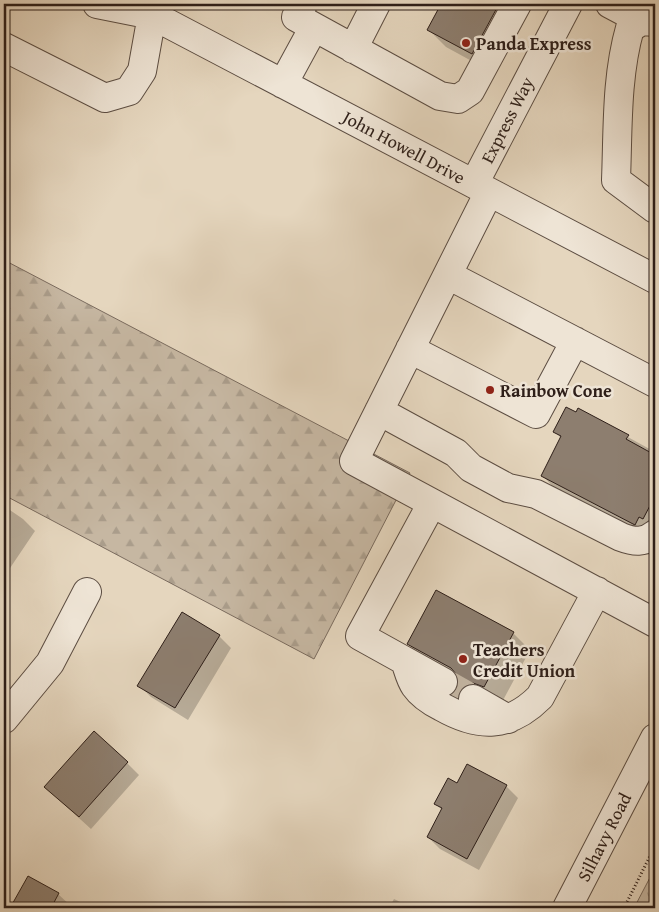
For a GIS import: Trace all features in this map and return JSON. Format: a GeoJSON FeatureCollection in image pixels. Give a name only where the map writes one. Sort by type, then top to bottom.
{"type":"FeatureCollection","features":[{"type":"Feature","properties":{"kind":"street","name":"John Howell Drive"},"geometry":{"type":"LineString","coordinates":[[97,4],[154,8],[283,84],[482,188],[653,270]]}},
{"type":"Feature","properties":{"kind":"street"},"geometry":{"type":"LineString","coordinates":[[353,49],[376,4]]}},
{"type":"Feature","properties":{"kind":"street"},"geometry":{"type":"LineString","coordinates":[[283,84],[308,16],[353,49],[440,96],[458,99],[470,91],[517,4]]}},
{"type":"Feature","properties":{"kind":"street","name":"Express Way"},"geometry":{"type":"LineString","coordinates":[[432,503],[354,460],[448,275],[482,188],[568,4]]}},
{"type":"Feature","properties":{"kind":"street"},"geometry":{"type":"LineString","coordinates":[[610,4],[649,21]]}},
{"type":"Feature","properties":{"kind":"street"},"geometry":{"type":"LineString","coordinates":[[4,47],[105,98],[128,91],[142,71],[154,8]]}},
{"type":"Feature","properties":{"kind":"street"},"geometry":{"type":"LineString","coordinates":[[649,21],[630,28],[624,48],[619,98],[616,180],[655,209]]}},
{"type":"Feature","properties":{"kind":"street"},"geometry":{"type":"LineString","coordinates":[[448,275],[655,383]]}},
{"type":"Feature","properties":{"kind":"street"},"geometry":{"type":"LineString","coordinates":[[410,349],[536,414],[575,341]]}},
{"type":"Feature","properties":{"kind":"street"},"geometry":{"type":"LineString","coordinates":[[379,411],[456,453],[471,468],[508,488],[536,494],[621,537],[633,541],[645,541],[655,534]]}},
{"type":"Feature","properties":{"kind":"street"},"geometry":{"type":"LineString","coordinates":[[444,682],[360,636],[432,503],[655,623]]}},
{"type":"Feature","properties":{"kind":"street"},"geometry":{"type":"LineString","coordinates":[[405,661],[415,686],[426,698],[460,717],[487,723],[508,719],[532,706],[540,697],[597,591]]}},
{"type":"Feature","properties":{"kind":"street"},"geometry":{"type":"LineString","coordinates":[[4,719],[50,663],[87,592]]}},
{"type":"Feature","properties":{"kind":"street"},"geometry":{"type":"LineString","coordinates":[[473,699],[508,719]]}},
{"type":"Feature","properties":{"kind":"street","name":"Silhavy Road"},"geometry":{"type":"LineString","coordinates":[[567,908],[655,738]]}},
{"type":"Feature","properties":{"kind":"path"},"geometry":{"type":"LineString","coordinates":[[624,908],[655,846]]}},
{"type":"Feature","properties":{"kind":"green space"},"geometry":{"type":"Polygon","coordinates":[[[4,260],[410,473],[314,659],[4,495],[4,260]]]}},
{"type":"Feature","properties":{"kind":"green space"},"geometry":{"type":"Polygon","coordinates":[[[655,868],[655,908],[634,908],[655,868]]]}},
{"type":"Feature","properties":{"kind":"building","name":"Panda Express"},"geometry":{"type":"Polygon","coordinates":[[[441,4],[499,4],[472,54],[427,30],[441,4]]]}},
{"type":"Feature","properties":{"kind":"building"},"geometry":{"type":"Polygon","coordinates":[[[566,407],[576,412],[578,408],[629,435],[626,439],[655,455],[655,496],[643,519],[639,517],[635,525],[541,476],[561,436],[553,432],[566,407]]]}},
{"type":"Feature","properties":{"kind":"building","name":"Teachers Credit Union"},"geometry":{"type":"Polygon","coordinates":[[[436,590],[514,632],[484,687],[473,683],[466,685],[460,691],[458,697],[452,695],[457,689],[459,682],[451,668],[407,644],[436,590]]]}},
{"type":"Feature","properties":{"kind":"building"},"geometry":{"type":"Polygon","coordinates":[[[182,612],[220,635],[175,708],[137,686],[182,612]]]}},
{"type":"Feature","properties":{"kind":"building"},"geometry":{"type":"Polygon","coordinates":[[[94,731],[128,762],[79,817],[44,787],[94,731]]]}},
{"type":"Feature","properties":{"kind":"building"},"geometry":{"type":"Polygon","coordinates":[[[467,764],[507,785],[467,859],[427,837],[442,808],[434,804],[448,778],[457,783],[467,764]]]}},
{"type":"Feature","properties":{"kind":"building"},"geometry":{"type":"Polygon","coordinates":[[[28,876],[59,893],[51,908],[10,908],[28,876]]]}},
{"type":"Feature","properties":{"kind":"tunnel"},"geometry":{"type":"LineString","coordinates":[[443,682],[473,699]]}},
{"type":"Feature","properties":{"kind":"place","name":"Panda Express"},"geometry":{"type":"Point","coordinates":[466,43]}},
{"type":"Feature","properties":{"kind":"place","name":"Rainbow Cone"},"geometry":{"type":"Point","coordinates":[490,390]}},
{"type":"Feature","properties":{"kind":"place","name":"Teachers Credit Union"},"geometry":{"type":"Point","coordinates":[463,659]}}]}
